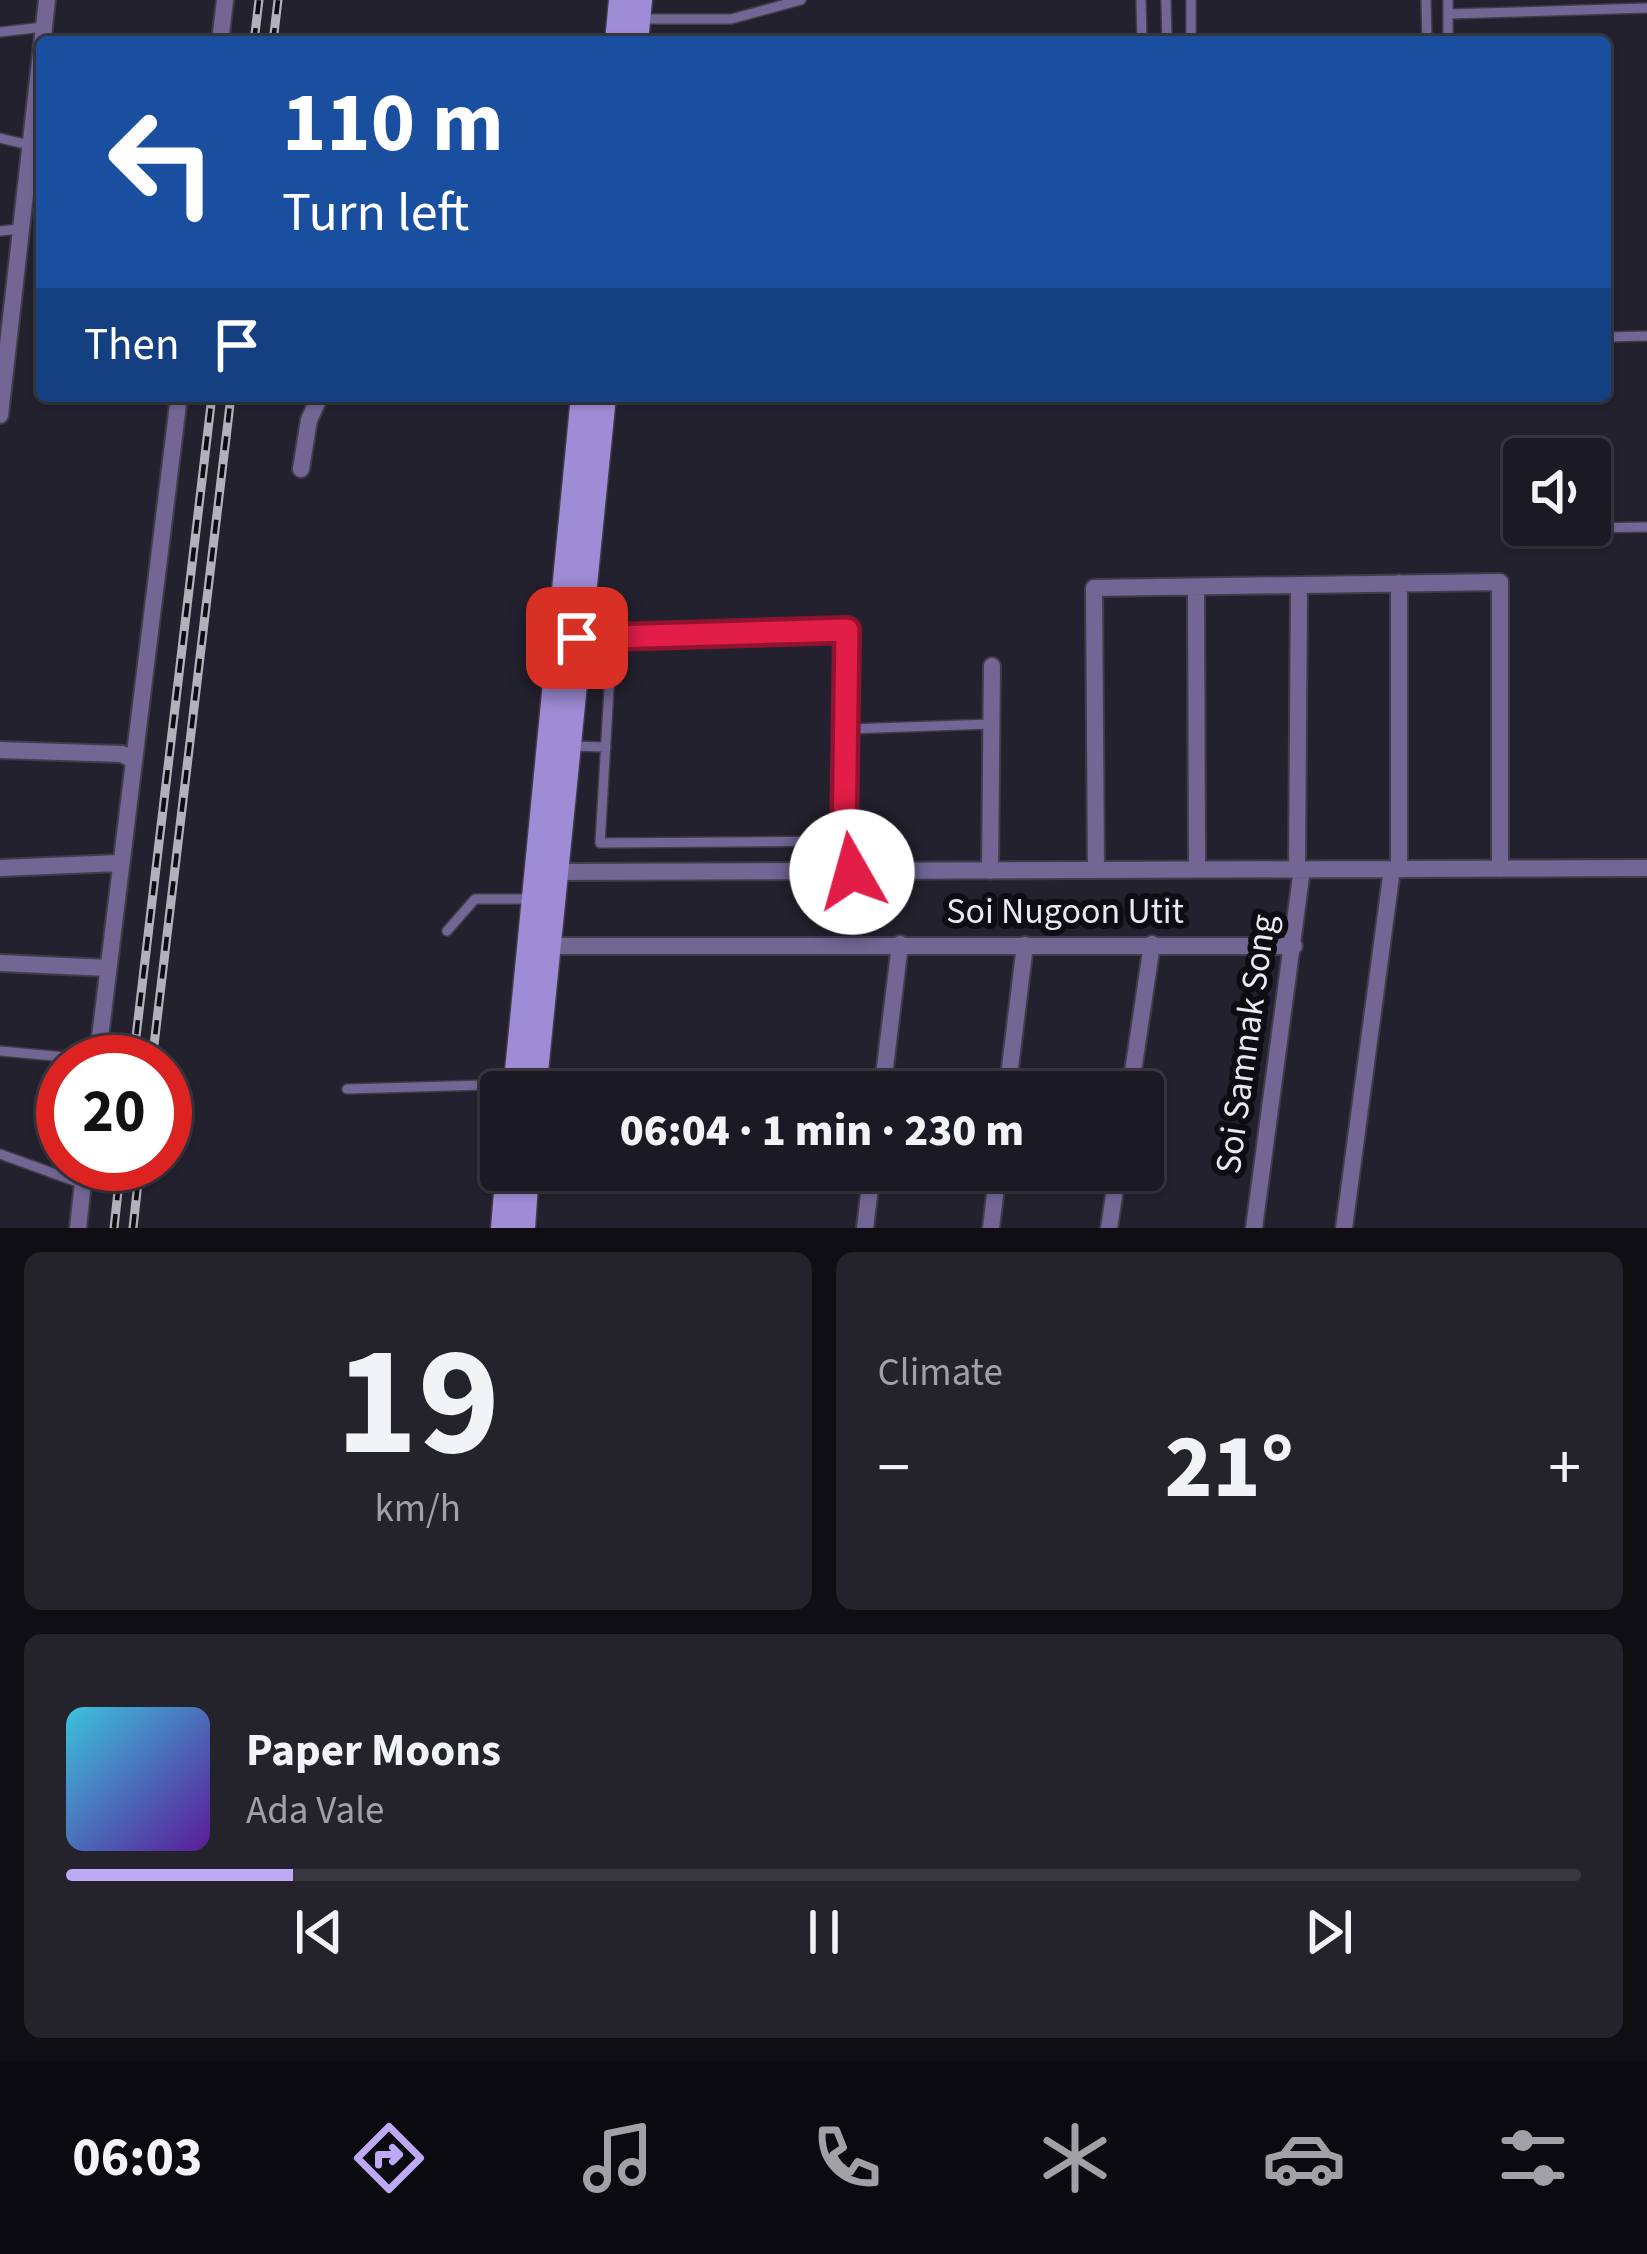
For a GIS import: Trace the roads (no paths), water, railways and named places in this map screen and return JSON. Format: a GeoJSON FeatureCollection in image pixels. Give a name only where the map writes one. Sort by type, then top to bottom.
{"type":"FeatureCollection","features":[{"type":"Feature","properties":{"kind":"main road"},"geometry":{"type":"LineString","coordinates":[[524,1071],[547,946],[545,871],[583,402]]}},
{"type":"Feature","properties":{"kind":"main road"},"geometry":{"type":"LineString","coordinates":[[522,1071],[533,899],[545,871],[566,746],[603,402]]}},
{"type":"Feature","properties":{"kind":"main road"},"geometry":{"type":"LineString","coordinates":[[503,1228],[506,1191]]}},
{"type":"Feature","properties":{"kind":"main road"},"geometry":{"type":"LineString","coordinates":[[523,1228],[526,1191]]}},
{"type":"Feature","properties":{"kind":"street"},"geometry":{"type":"LineString","coordinates":[[42,36],[46,0]]}},
{"type":"Feature","properties":{"kind":"street"},"geometry":{"type":"LineString","coordinates":[[221,36],[225,0]]}},
{"type":"Feature","properties":{"kind":"street"},"geometry":{"type":"LineString","coordinates":[[0,415],[36,86]]}},
{"type":"Feature","properties":{"kind":"street"},"geometry":{"type":"LineString","coordinates":[[20,229],[36,230]]}},
{"type":"Feature","properties":{"kind":"street"},"geometry":{"type":"LineString","coordinates":[[100,1035],[178,402]]}},
{"type":"Feature","properties":{"kind":"street"},"geometry":{"type":"LineString","coordinates":[[301,469],[309,420],[317,402]]}},
{"type":"Feature","properties":{"kind":"street"},"geometry":{"type":"LineString","coordinates":[[1096,870],[1094,588],[1500,582],[1500,869]]}},
{"type":"Feature","properties":{"kind":"street"},"geometry":{"type":"LineString","coordinates":[[1344,1228],[1395,869],[1399,583]]}},
{"type":"Feature","properties":{"kind":"street","name":"Soi Samnak Song"},"geometry":{"type":"LineString","coordinates":[[1254,1228],[1294,946],[1299,869],[1299,585]]}},
{"type":"Feature","properties":{"kind":"street"},"geometry":{"type":"LineString","coordinates":[[1196,586],[1197,869]]}},
{"type":"Feature","properties":{"kind":"street"},"geometry":{"type":"LineString","coordinates":[[990,871],[992,666]]}},
{"type":"Feature","properties":{"kind":"street"},"geometry":{"type":"LineString","coordinates":[[0,749],[122,754],[131,759]]}},
{"type":"Feature","properties":{"kind":"street"},"geometry":{"type":"LineString","coordinates":[[0,868],[119,863]]}},
{"type":"Feature","properties":{"kind":"street"},"geometry":{"type":"LineString","coordinates":[[545,871],[1647,868]]}},
{"type":"Feature","properties":{"kind":"street"},"geometry":{"type":"LineString","coordinates":[[885,1071],[900,944]]}},
{"type":"Feature","properties":{"kind":"street"},"geometry":{"type":"LineString","coordinates":[[1133,1071],[1152,944]]}},
{"type":"Feature","properties":{"kind":"street"},"geometry":{"type":"LineString","coordinates":[[1009,1071],[1024,945]]}},
{"type":"Feature","properties":{"kind":"street","name":"Soi Nugoon Utit"},"geometry":{"type":"LineString","coordinates":[[547,946],[1294,946]]}},
{"type":"Feature","properties":{"kind":"street"},"geometry":{"type":"LineString","coordinates":[[0,963],[107,968]]}},
{"type":"Feature","properties":{"kind":"street"},"geometry":{"type":"LineString","coordinates":[[78,1228],[82,1191]]}},
{"type":"Feature","properties":{"kind":"street"},"geometry":{"type":"LineString","coordinates":[[865,1228],[869,1191]]}},
{"type":"Feature","properties":{"kind":"street"},"geometry":{"type":"LineString","coordinates":[[991,1228],[995,1191]]}},
{"type":"Feature","properties":{"kind":"street"},"geometry":{"type":"LineString","coordinates":[[1109,1228],[1115,1191]]}},
{"type":"Feature","properties":{"kind":"lane"},"geometry":{"type":"LineString","coordinates":[[1141,0],[1142,36]]}},
{"type":"Feature","properties":{"kind":"lane"},"geometry":{"type":"LineString","coordinates":[[1166,0],[1166,36]]}},
{"type":"Feature","properties":{"kind":"lane"},"geometry":{"type":"LineString","coordinates":[[1191,0],[1191,36]]}},
{"type":"Feature","properties":{"kind":"lane"},"geometry":{"type":"LineString","coordinates":[[1426,0],[1427,36]]}},
{"type":"Feature","properties":{"kind":"lane"},"geometry":{"type":"LineString","coordinates":[[1448,0],[1448,36]]}},
{"type":"Feature","properties":{"kind":"lane"},"geometry":{"type":"LineString","coordinates":[[629,20],[698,22],[794,2]]}},
{"type":"Feature","properties":{"kind":"lane"},"geometry":{"type":"LineString","coordinates":[[1448,14],[1647,8]]}},
{"type":"Feature","properties":{"kind":"lane"},"geometry":{"type":"LineString","coordinates":[[0,32],[43,27]]}},
{"type":"Feature","properties":{"kind":"lane"},"geometry":{"type":"LineString","coordinates":[[0,138],[29,145]]}},
{"type":"Feature","properties":{"kind":"lane"},"geometry":{"type":"LineString","coordinates":[[0,230],[20,229]]}},
{"type":"Feature","properties":{"kind":"lane"},"geometry":{"type":"LineString","coordinates":[[1611,337],[1647,337]]}},
{"type":"Feature","properties":{"kind":"lane"},"geometry":{"type":"LineString","coordinates":[[1611,528],[1647,527]]}},
{"type":"Feature","properties":{"kind":"lane"},"geometry":{"type":"LineString","coordinates":[[577,638],[847,630],[844,841],[852,872]]}},
{"type":"Feature","properties":{"kind":"lane"},"geometry":{"type":"LineString","coordinates":[[612,637],[600,843],[844,841]]}},
{"type":"Feature","properties":{"kind":"lane"},"geometry":{"type":"LineString","coordinates":[[848,729],[992,724]]}},
{"type":"Feature","properties":{"kind":"lane"},"geometry":{"type":"LineString","coordinates":[[566,746],[606,748]]}},
{"type":"Feature","properties":{"kind":"lane"},"geometry":{"type":"LineString","coordinates":[[664,873],[665,843]]}},
{"type":"Feature","properties":{"kind":"lane"},"geometry":{"type":"LineString","coordinates":[[447,932],[475,899],[533,899]]}},
{"type":"Feature","properties":{"kind":"lane"},"geometry":{"type":"LineString","coordinates":[[0,1051],[36,1055]]}},
{"type":"Feature","properties":{"kind":"lane"},"geometry":{"type":"LineString","coordinates":[[347,1089],[480,1089]]}},
{"type":"Feature","properties":{"kind":"lane"},"geometry":{"type":"LineString","coordinates":[[0,1154],[36,1167]]}},
{"type":"Feature","properties":{"kind":"railway"},"geometry":{"type":"LineString","coordinates":[[255,36],[259,0]]}},
{"type":"Feature","properties":{"kind":"railway"},"geometry":{"type":"LineString","coordinates":[[274,36],[278,0]]}},
{"type":"Feature","properties":{"kind":"railway"},"geometry":{"type":"LineString","coordinates":[[136,1035],[211,402]]}},
{"type":"Feature","properties":{"kind":"railway"},"geometry":{"type":"LineString","coordinates":[[155,1035],[230,402]]}},
{"type":"Feature","properties":{"kind":"railway"},"geometry":{"type":"LineString","coordinates":[[114,1228],[118,1191]]}},
{"type":"Feature","properties":{"kind":"railway"},"geometry":{"type":"LineString","coordinates":[[133,1228],[137,1191]]}}]}
